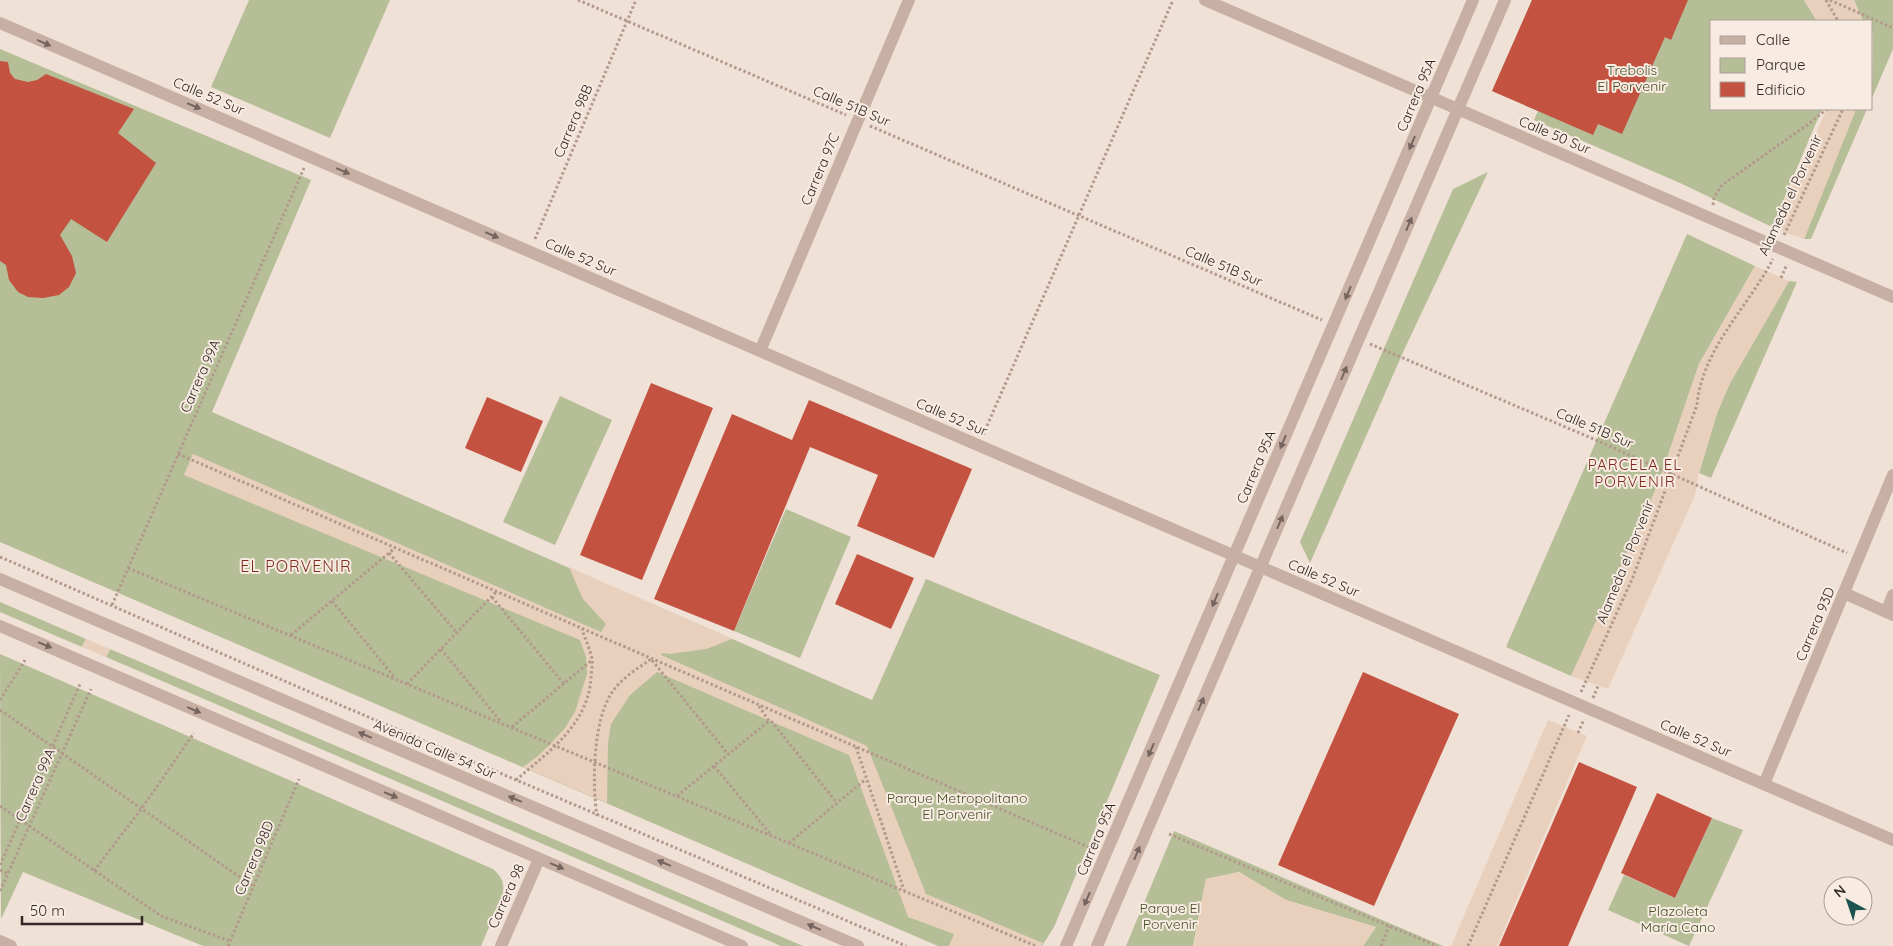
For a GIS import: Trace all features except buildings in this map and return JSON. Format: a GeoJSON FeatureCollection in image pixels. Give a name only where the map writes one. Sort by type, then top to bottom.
{"type":"FeatureCollection","features":[{"type":"Feature","properties":{"kind":"street","name":"Carrera 97C"},"geometry":{"type":"LineString","coordinates":[[760,350],[909,0]]}},
{"type":"Feature","properties":{"kind":"street","name":"Calle 50 Sur"},"geometry":{"type":"LineString","coordinates":[[1205,0],[1893,297]]}},
{"type":"Feature","properties":{"kind":"street","name":"Carrera 95A"},"geometry":{"type":"LineString","coordinates":[[1066,946],[1473,0]]}},
{"type":"Feature","properties":{"kind":"street"},"geometry":{"type":"LineString","coordinates":[[1097,946],[1505,0]]}},
{"type":"Feature","properties":{"kind":"street","name":"Calle 52 Sur"},"geometry":{"type":"LineString","coordinates":[[0,23],[1893,840]]}},
{"type":"Feature","properties":{"kind":"street","name":"Carrera 93D"},"geometry":{"type":"LineString","coordinates":[[1764,784],[1893,475]]}},
{"type":"Feature","properties":{"kind":"street","name":"Avenida Calle 54 Sur"},"geometry":{"type":"LineString","coordinates":[[0,579],[858,946]]}},
{"type":"Feature","properties":{"kind":"street"},"geometry":{"type":"LineString","coordinates":[[1844,593],[1890,613],[1893,596]]}},
{"type":"Feature","properties":{"kind":"street"},"geometry":{"type":"LineString","coordinates":[[0,626],[742,946]]}},
{"type":"Feature","properties":{"kind":"street","name":"Carrera 98"},"geometry":{"type":"LineString","coordinates":[[501,946],[539,859]]}},
{"type":"Feature","properties":{"kind":"street"},"geometry":{"type":"LineString","coordinates":[[0,941],[11,946]]}},
{"type":"Feature","properties":{"kind":"path","name":"Calle 51B Sur"},"geometry":{"type":"LineString","coordinates":[[578,0],[1333,325]]}},
{"type":"Feature","properties":{"kind":"path","name":"Carrera 98B"},"geometry":{"type":"LineString","coordinates":[[530,251],[636,0]]}},
{"type":"Feature","properties":{"kind":"path"},"geometry":{"type":"LineString","coordinates":[[978,445],[1173,0]]}},
{"type":"Feature","properties":{"kind":"path"},"geometry":{"type":"LineString","coordinates":[[1826,0],[1837,20]]}},
{"type":"Feature","properties":{"kind":"path"},"geometry":{"type":"LineString","coordinates":[[1830,0],[1893,28]]}},
{"type":"Feature","properties":{"kind":"path"},"geometry":{"type":"LineString","coordinates":[[1716,221],[1713,207],[1714,198],[1722,185],[1826,110]]}},
{"type":"Feature","properties":{"kind":"path","name":"Alameda el Porvenir"},"geometry":{"type":"LineString","coordinates":[[1468,946],[1575,703],[1587,682],[1633,577],[1697,405],[1699,388],[1706,366],[1722,337],[1766,271],[1843,110]]}},
{"type":"Feature","properties":{"kind":"path","name":"Carrera 99A"},"geometry":{"type":"LineString","coordinates":[[112,605],[309,156]]}},
{"type":"Feature","properties":{"kind":"path","name":"Calle 51B Sur"},"geometry":{"type":"LineString","coordinates":[[1359,338],[1376,347],[1672,473],[1858,558]]}},
{"type":"Feature","properties":{"kind":"path"},"geometry":{"type":"LineString","coordinates":[[178,454],[1097,850]]}},
{"type":"Feature","properties":{"kind":"path"},"geometry":{"type":"LineString","coordinates":[[291,635],[395,548]]}},
{"type":"Feature","properties":{"kind":"path"},"geometry":{"type":"LineString","coordinates":[[389,554],[456,633]]}},
{"type":"Feature","properties":{"kind":"path"},"geometry":{"type":"LineString","coordinates":[[0,557],[906,946]]}},
{"type":"Feature","properties":{"kind":"path"},"geometry":{"type":"LineString","coordinates":[[128,568],[1036,946]]}},
{"type":"Feature","properties":{"kind":"path"},"geometry":{"type":"LineString","coordinates":[[407,684],[496,592]]}},
{"type":"Feature","properties":{"kind":"path"},"geometry":{"type":"LineString","coordinates":[[492,596],[564,684]]}},
{"type":"Feature","properties":{"kind":"path"},"geometry":{"type":"LineString","coordinates":[[332,601],[397,679]]}},
{"type":"Feature","properties":{"kind":"path"},"geometry":{"type":"LineString","coordinates":[[500,793],[556,746],[586,706],[591,683],[592,660],[582,629]]}},
{"type":"Feature","properties":{"kind":"path"},"geometry":{"type":"LineString","coordinates":[[441,649],[502,723]]}},
{"type":"Feature","properties":{"kind":"path"},"geometry":{"type":"LineString","coordinates":[[651,659],[728,754]]}},
{"type":"Feature","properties":{"kind":"path"},"geometry":{"type":"LineString","coordinates":[[605,838],[597,814],[597,739],[602,711],[611,693],[624,678],[651,659]]}},
{"type":"Feature","properties":{"kind":"path"},"geometry":{"type":"LineString","coordinates":[[0,700],[25,660]]}},
{"type":"Feature","properties":{"kind":"path"},"geometry":{"type":"LineString","coordinates":[[512,727],[592,660]]}},
{"type":"Feature","properties":{"kind":"path"},"geometry":{"type":"LineString","coordinates":[[0,865],[80,684]]}},
{"type":"Feature","properties":{"kind":"path","name":"Carrera 99A"},"geometry":{"type":"LineString","coordinates":[[0,891],[91,688]]}},
{"type":"Feature","properties":{"kind":"path"},"geometry":{"type":"LineString","coordinates":[[758,705],[837,803]]}},
{"type":"Feature","properties":{"kind":"path"},"geometry":{"type":"LineString","coordinates":[[0,710],[254,887]]}},
{"type":"Feature","properties":{"kind":"path"},"geometry":{"type":"LineString","coordinates":[[677,796],[769,721]]}},
{"type":"Feature","properties":{"kind":"path"},"geometry":{"type":"LineString","coordinates":[[94,871],[142,808],[194,733]]}},
{"type":"Feature","properties":{"kind":"path"},"geometry":{"type":"LineString","coordinates":[[856,747],[904,891]]}},
{"type":"Feature","properties":{"kind":"path"},"geometry":{"type":"LineString","coordinates":[[714,765],[773,836]]}},
{"type":"Feature","properties":{"kind":"path","name":"Carrera 98D"},"geometry":{"type":"LineString","coordinates":[[228,946],[299,779]]}},
{"type":"Feature","properties":{"kind":"path"},"geometry":{"type":"LineString","coordinates":[[789,843],[866,779]]}},
{"type":"Feature","properties":{"kind":"path"},"geometry":{"type":"LineString","coordinates":[[0,806],[161,916],[230,942]]}},
{"type":"Feature","properties":{"kind":"path"},"geometry":{"type":"LineString","coordinates":[[1170,834],[1437,946]]}},
{"type":"Feature","properties":{"kind":"path"},"geometry":{"type":"LineString","coordinates":[[0,870],[8,874]]}},
{"type":"Feature","properties":{"kind":"path"},"geometry":{"type":"LineString","coordinates":[[1381,946],[1389,926]]}},
{"type":"Feature","properties":{"kind":"green space"},"geometry":{"type":"Polygon","coordinates":[[[249,0],[390,0],[330,138],[211,87],[249,0]]]}},
{"type":"Feature","properties":{"kind":"green space","name":"Trebolis El Porvenir"},"geometry":{"type":"Polygon","coordinates":[[[1532,0],[1804,0],[1816,20],[1710,20],[1710,110],[1822,110],[1772,227],[1680,183],[1534,120],[1538,111],[1492,91],[1532,0]]]}},
{"type":"Feature","properties":{"kind":"green space"},"geometry":{"type":"Polygon","coordinates":[[[1854,0],[1893,0],[1893,49],[1873,96],[1873,20],[1863,20],[1854,0]]]}},
{"type":"Feature","properties":{"kind":"green space","name":"Parque Metropolitano El Porvenir"},"geometry":{"type":"Polygon","coordinates":[[[0,49],[311,180],[212,412],[872,700],[926,579],[1160,675],[1054,927],[1042,946],[938,946],[0,542],[0,49]]]}},
{"type":"Feature","properties":{"kind":"green space"},"geometry":{"type":"Polygon","coordinates":[[[1856,110],[1867,110],[1811,239],[1804,239],[1856,110]]]}},
{"type":"Feature","properties":{"kind":"green space"},"geometry":{"type":"Polygon","coordinates":[[[1488,172],[1405,348],[1310,563],[1300,542],[1453,189],[1488,172]]]}},
{"type":"Feature","properties":{"kind":"green space"},"geometry":{"type":"Polygon","coordinates":[[[1687,234],[1755,266],[1699,364],[1659,482],[1599,618],[1571,676],[1506,647],[1687,234]]]}},
{"type":"Feature","properties":{"kind":"green space"},"geometry":{"type":"Polygon","coordinates":[[[1789,281],[1797,282],[1711,478],[1699,473],[1717,413],[1730,383],[1789,281]]]}},
{"type":"Feature","properties":{"kind":"green space"},"geometry":{"type":"Polygon","coordinates":[[[560,396],[612,420],[555,545],[503,522],[560,396]]]}},
{"type":"Feature","properties":{"kind":"green space"},"geometry":{"type":"Polygon","coordinates":[[[786,509],[851,537],[800,658],[734,631],[786,509]]]}},
{"type":"Feature","properties":{"kind":"green space"},"geometry":{"type":"Polygon","coordinates":[[[0,602],[86,639],[82,647],[0,612],[0,602]]]}},
{"type":"Feature","properties":{"kind":"green space"},"geometry":{"type":"Polygon","coordinates":[[[110,649],[803,946],[781,946],[106,657],[110,649]]]}},
{"type":"Feature","properties":{"kind":"green space"},"geometry":{"type":"Polygon","coordinates":[[[0,654],[493,869],[499,875],[503,885],[503,892],[481,946],[203,946],[23,872],[1,919],[0,654]]]}},
{"type":"Feature","properties":{"kind":"green space","name":"Plazoleta María Cano"},"geometry":{"type":"Polygon","coordinates":[[[1712,818],[1743,830],[1689,946],[1608,910],[1624,875],[1675,898],[1712,818]]]}},
{"type":"Feature","properties":{"kind":"green space","name":"Parque El Porvenir"},"geometry":{"type":"Polygon","coordinates":[[[1174,831],[1443,946],[1363,946],[1376,927],[1286,900],[1239,872],[1206,879],[1193,946],[1126,946],[1174,831]]]}},
{"type":"Feature","properties":{"kind":"shaded area"},"geometry":{"type":"Polygon","coordinates":[[[1804,0],[1854,0],[1863,20],[1816,20],[1804,0]]]}},
{"type":"Feature","properties":{"kind":"shaded area"},"geometry":{"type":"Polygon","coordinates":[[[1827,110],[1856,110],[1804,239],[1772,227],[1827,110]]]}},
{"type":"Feature","properties":{"kind":"shaded area"},"geometry":{"type":"Polygon","coordinates":[[[1755,266],[1789,281],[1730,383],[1717,413],[1699,473],[1695,495],[1608,689],[1571,676],[1659,482],[1699,364],[1755,266]]]}},
{"type":"Feature","properties":{"kind":"shaded area"},"geometry":{"type":"Polygon","coordinates":[[[193,454],[601,632],[606,624],[583,599],[569,567],[732,639],[706,649],[670,654],[662,653],[661,655],[867,746],[926,894],[1043,943],[1041,946],[949,946],[954,934],[908,917],[849,755],[657,672],[630,695],[611,724],[608,743],[607,803],[523,767],[552,742],[565,728],[575,712],[587,674],[586,657],[580,640],[184,475],[193,454]]]}},
{"type":"Feature","properties":{"kind":"shaded area"},"geometry":{"type":"Polygon","coordinates":[[[86,639],[110,649],[106,657],[82,647],[86,639]]]}},
{"type":"Feature","properties":{"kind":"shaded area"},"geometry":{"type":"Polygon","coordinates":[[[1548,720],[1587,736],[1497,946],[1451,946],[1548,720]]]}},
{"type":"Feature","properties":{"kind":"shaded area"},"geometry":{"type":"Polygon","coordinates":[[[1239,872],[1286,900],[1376,927],[1363,946],[1193,946],[1206,879],[1239,872]]]}},
{"type":"Feature","properties":{"kind":"district","name":"PARCELA EL PORVENIR"},"geometry":{"type":"Point","coordinates":[1635,472]}},
{"type":"Feature","properties":{"kind":"district","name":"EL PORVENIR"},"geometry":{"type":"Point","coordinates":[296,566]}}]}
